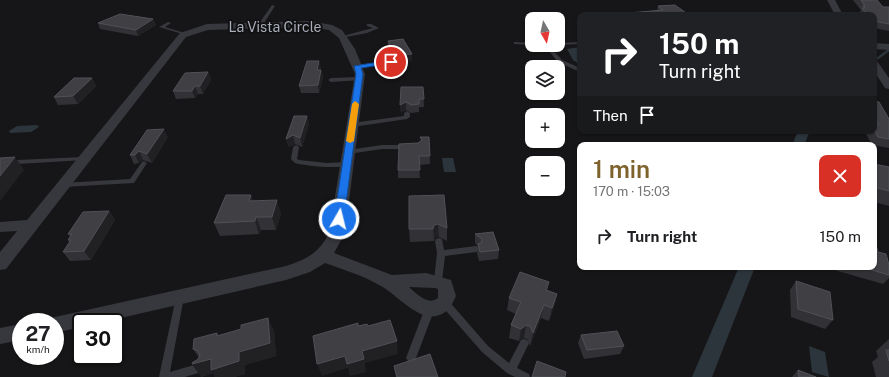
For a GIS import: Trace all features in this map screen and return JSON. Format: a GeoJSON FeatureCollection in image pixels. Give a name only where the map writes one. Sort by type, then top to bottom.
{"type":"FeatureCollection","features":[{"type":"Feature","properties":{"kind":"street"},"geometry":{"type":"LineString","coordinates":[[830,0],[838,12]]}},
{"type":"Feature","properties":{"kind":"street","name":"La Vista Circle"},"geometry":{"type":"LineString","coordinates":[[0,264],[183,35],[207,27],[260,25],[323,25],[336,29],[354,56],[360,74],[337,232],[331,247],[325,256]]}},
{"type":"Feature","properties":{"kind":"street"},"geometry":{"type":"LineString","coordinates":[[877,46],[889,47]]}},
{"type":"Feature","properties":{"kind":"street"},"geometry":{"type":"LineString","coordinates":[[877,68],[889,86]]}},
{"type":"Feature","properties":{"kind":"street"},"geometry":{"type":"LineString","coordinates":[[0,227],[31,225]]}},
{"type":"Feature","properties":{"kind":"street"},"geometry":{"type":"LineString","coordinates":[[64,323],[301,269],[325,256],[391,282],[415,302],[425,308],[437,305],[448,292],[446,285],[438,281],[426,279],[391,282]]}},
{"type":"Feature","properties":{"kind":"street"},"geometry":{"type":"LineString","coordinates":[[0,336],[12,334]]}},
{"type":"Feature","properties":{"kind":"lane"},"geometry":{"type":"LineString","coordinates":[[260,25],[273,6]]}},
{"type":"Feature","properties":{"kind":"lane"},"geometry":{"type":"LineString","coordinates":[[161,27],[169,23]]}},
{"type":"Feature","properties":{"kind":"lane"},"geometry":{"type":"LineString","coordinates":[[341,37],[377,28],[369,25]]}},
{"type":"Feature","properties":{"kind":"lane"},"geometry":{"type":"LineString","coordinates":[[154,26],[186,34]]}},
{"type":"Feature","properties":{"kind":"lane"},"geometry":{"type":"LineString","coordinates":[[516,43],[525,44]]}},
{"type":"Feature","properties":{"kind":"lane"},"geometry":{"type":"LineString","coordinates":[[565,44],[577,43]]}},
{"type":"Feature","properties":{"kind":"lane"},"geometry":{"type":"LineString","coordinates":[[552,52],[560,61],[577,69]]}},
{"type":"Feature","properties":{"kind":"lane"},"geometry":{"type":"LineString","coordinates":[[357,66],[391,62]]}},
{"type":"Feature","properties":{"kind":"lane"},"geometry":{"type":"LineString","coordinates":[[331,80],[359,80]]}},
{"type":"Feature","properties":{"kind":"lane"},"geometry":{"type":"LineString","coordinates":[[352,124],[407,117],[407,113]]}},
{"type":"Feature","properties":{"kind":"lane"},"geometry":{"type":"LineString","coordinates":[[296,147],[294,159],[297,162],[327,165],[382,147],[418,147]]}},
{"type":"Feature","properties":{"kind":"lane"},"geometry":{"type":"LineString","coordinates":[[17,162],[83,159]]}},
{"type":"Feature","properties":{"kind":"lane"},"geometry":{"type":"LineString","coordinates":[[63,184],[132,180],[144,163]]}},
{"type":"Feature","properties":{"kind":"lane"},"geometry":{"type":"LineString","coordinates":[[438,281],[440,253],[439,241]]}},
{"type":"Feature","properties":{"kind":"lane"},"geometry":{"type":"LineString","coordinates":[[440,253],[476,249]]}},
{"type":"Feature","properties":{"kind":"lane"},"geometry":{"type":"LineString","coordinates":[[164,377],[180,296]]}},
{"type":"Feature","properties":{"kind":"lane"},"geometry":{"type":"LineString","coordinates":[[411,358],[437,305],[485,349],[511,370],[525,377]]}},
{"type":"Feature","properties":{"kind":"lane"},"geometry":{"type":"LineString","coordinates":[[511,370],[524,343]]}},
{"type":"Feature","properties":{"kind":"lane"},"geometry":{"type":"LineString","coordinates":[[168,377],[201,368]]}},
{"type":"Feature","properties":{"kind":"shaded area"},"geometry":{"type":"Polygon","coordinates":[[[577,47],[577,63],[573,60],[567,49],[577,47]]]}},
{"type":"Feature","properties":{"kind":"shaded area"},"geometry":{"type":"Polygon","coordinates":[[[37,125],[39,127],[31,132],[10,133],[9,131],[17,126],[37,125]]]}},
{"type":"Feature","properties":{"kind":"shaded area"},"geometry":{"type":"Polygon","coordinates":[[[442,158],[453,158],[456,172],[444,172],[442,158]]]}},
{"type":"Feature","properties":{"kind":"shaded area"},"geometry":{"type":"Polygon","coordinates":[[[809,346],[825,352],[829,377],[812,372],[809,346]]]}},
{"type":"Feature","properties":{"kind":"building"},"geometry":{"type":"Polygon","coordinates":[[[861,0],[877,0],[883,7],[889,7],[889,24],[877,22],[877,12],[865,12],[862,8],[865,8],[863,6],[865,6],[861,0]]]}},
{"type":"Feature","properties":{"kind":"building"},"geometry":{"type":"Polygon","coordinates":[[[675,5],[685,12],[640,12],[663,10],[658,6],[675,5]]]}},
{"type":"Feature","properties":{"kind":"building"},"geometry":{"type":"Polygon","coordinates":[[[120,14],[153,19],[136,30],[98,23],[120,14]]]}},
{"type":"Feature","properties":{"kind":"building"},"geometry":{"type":"Polygon","coordinates":[[[403,39],[412,54],[395,56],[388,41],[403,39]]]}},
{"type":"Feature","properties":{"kind":"building"},"geometry":{"type":"Polygon","coordinates":[[[307,61],[319,61],[317,70],[321,70],[318,85],[299,86],[307,61]]]}},
{"type":"Feature","properties":{"kind":"building"},"geometry":{"type":"Polygon","coordinates":[[[208,72],[200,86],[195,86],[192,91],[173,91],[185,73],[208,72]]]}},
{"type":"Feature","properties":{"kind":"building"},"geometry":{"type":"Polygon","coordinates":[[[74,78],[92,78],[73,96],[54,97],[74,78]]]}},
{"type":"Feature","properties":{"kind":"building"},"geometry":{"type":"Polygon","coordinates":[[[401,87],[423,87],[424,99],[419,99],[419,104],[411,105],[406,102],[400,105],[401,87]]]}},
{"type":"Feature","properties":{"kind":"building"},"geometry":{"type":"Polygon","coordinates":[[[877,102],[879,102],[889,119],[889,139],[878,137],[876,134],[877,125],[879,125],[877,121],[877,102]]]}},
{"type":"Feature","properties":{"kind":"building"},"geometry":{"type":"Polygon","coordinates":[[[294,116],[307,116],[300,138],[293,135],[286,139],[294,116]]]}},
{"type":"Feature","properties":{"kind":"building"},"geometry":{"type":"Polygon","coordinates":[[[164,129],[147,154],[139,151],[135,155],[130,155],[147,130],[164,129]]]}},
{"type":"Feature","properties":{"kind":"building"},"geometry":{"type":"Polygon","coordinates":[[[420,137],[429,137],[430,156],[419,156],[420,170],[398,170],[399,144],[418,143],[422,140],[420,137]]]}},
{"type":"Feature","properties":{"kind":"building"},"geometry":{"type":"Polygon","coordinates":[[[15,157],[0,176],[0,158],[15,157]]]}},
{"type":"Feature","properties":{"kind":"building"},"geometry":{"type":"Polygon","coordinates":[[[877,165],[889,167],[889,191],[877,188],[877,165]]]}},
{"type":"Feature","properties":{"kind":"building"},"geometry":{"type":"Polygon","coordinates":[[[226,195],[251,195],[249,201],[277,200],[272,217],[256,217],[255,221],[214,223],[226,195]]]}},
{"type":"Feature","properties":{"kind":"building"},"geometry":{"type":"Polygon","coordinates":[[[444,195],[447,228],[438,224],[434,225],[433,229],[409,229],[409,196],[444,195]]]}},
{"type":"Feature","properties":{"kind":"building"},"geometry":{"type":"Polygon","coordinates":[[[109,211],[84,251],[63,252],[71,240],[68,240],[72,234],[68,234],[83,212],[109,211]]]}},
{"type":"Feature","properties":{"kind":"building"},"geometry":{"type":"Polygon","coordinates":[[[493,232],[499,250],[480,252],[478,244],[481,243],[482,239],[475,234],[493,232]]]}},
{"type":"Feature","properties":{"kind":"building"},"geometry":{"type":"Polygon","coordinates":[[[877,248],[878,252],[886,254],[889,265],[889,275],[872,270],[877,270],[877,248]]]}},
{"type":"Feature","properties":{"kind":"building"},"geometry":{"type":"Polygon","coordinates":[[[520,272],[549,282],[546,290],[557,294],[552,308],[544,305],[533,333],[530,326],[526,325],[521,329],[511,325],[521,302],[509,298],[520,272]]]}},
{"type":"Feature","properties":{"kind":"building"},"geometry":{"type":"Polygon","coordinates":[[[796,281],[830,292],[833,320],[798,309],[796,281]]]}},
{"type":"Feature","properties":{"kind":"building"},"geometry":{"type":"Polygon","coordinates":[[[268,318],[270,343],[239,352],[239,361],[211,370],[211,359],[192,364],[200,356],[198,351],[193,349],[194,339],[217,333],[217,336],[241,329],[241,325],[268,318]]]}},
{"type":"Feature","properties":{"kind":"building"},"geometry":{"type":"Polygon","coordinates":[[[390,320],[397,341],[362,351],[364,359],[347,364],[345,356],[317,364],[313,336],[358,323],[358,326],[367,324],[368,326],[390,320]]]}},
{"type":"Feature","properties":{"kind":"building"},"geometry":{"type":"Polygon","coordinates":[[[617,331],[624,346],[587,350],[581,335],[617,331]]]}},
{"type":"Feature","properties":{"kind":"building"},"geometry":{"type":"Polygon","coordinates":[[[886,350],[889,350],[889,361],[886,350]]]}},
{"type":"Feature","properties":{"kind":"building"},"geometry":{"type":"Polygon","coordinates":[[[430,354],[438,377],[397,377],[394,366],[430,354]]]}},
{"type":"Feature","properties":{"kind":"building"},"geometry":{"type":"Polygon","coordinates":[[[537,361],[566,372],[565,377],[532,377],[537,361]]]}},
{"type":"Feature","properties":{"kind":"building"},"geometry":{"type":"Polygon","coordinates":[[[798,370],[816,377],[799,377],[798,370]]]}},
{"type":"Feature","properties":{"kind":"waterway"},"geometry":{"type":"LineString","coordinates":[[878,58],[889,50]]}},
{"type":"Feature","properties":{"kind":"waterway"},"geometry":{"type":"LineString","coordinates":[[799,142],[803,134]]}},
{"type":"Feature","properties":{"kind":"waterway"},"geometry":{"type":"LineString","coordinates":[[702,377],[746,270]]}},
{"type":"Feature","properties":{"kind":"slow traffic"},"geometry":{"type":"LineString","coordinates":[[350,141],[355,104]]}},
{"type":"Feature","properties":{"kind":"route"},"geometry":{"type":"LineString","coordinates":[[339,219],[360,74],[357,66],[391,62]]}}]}
